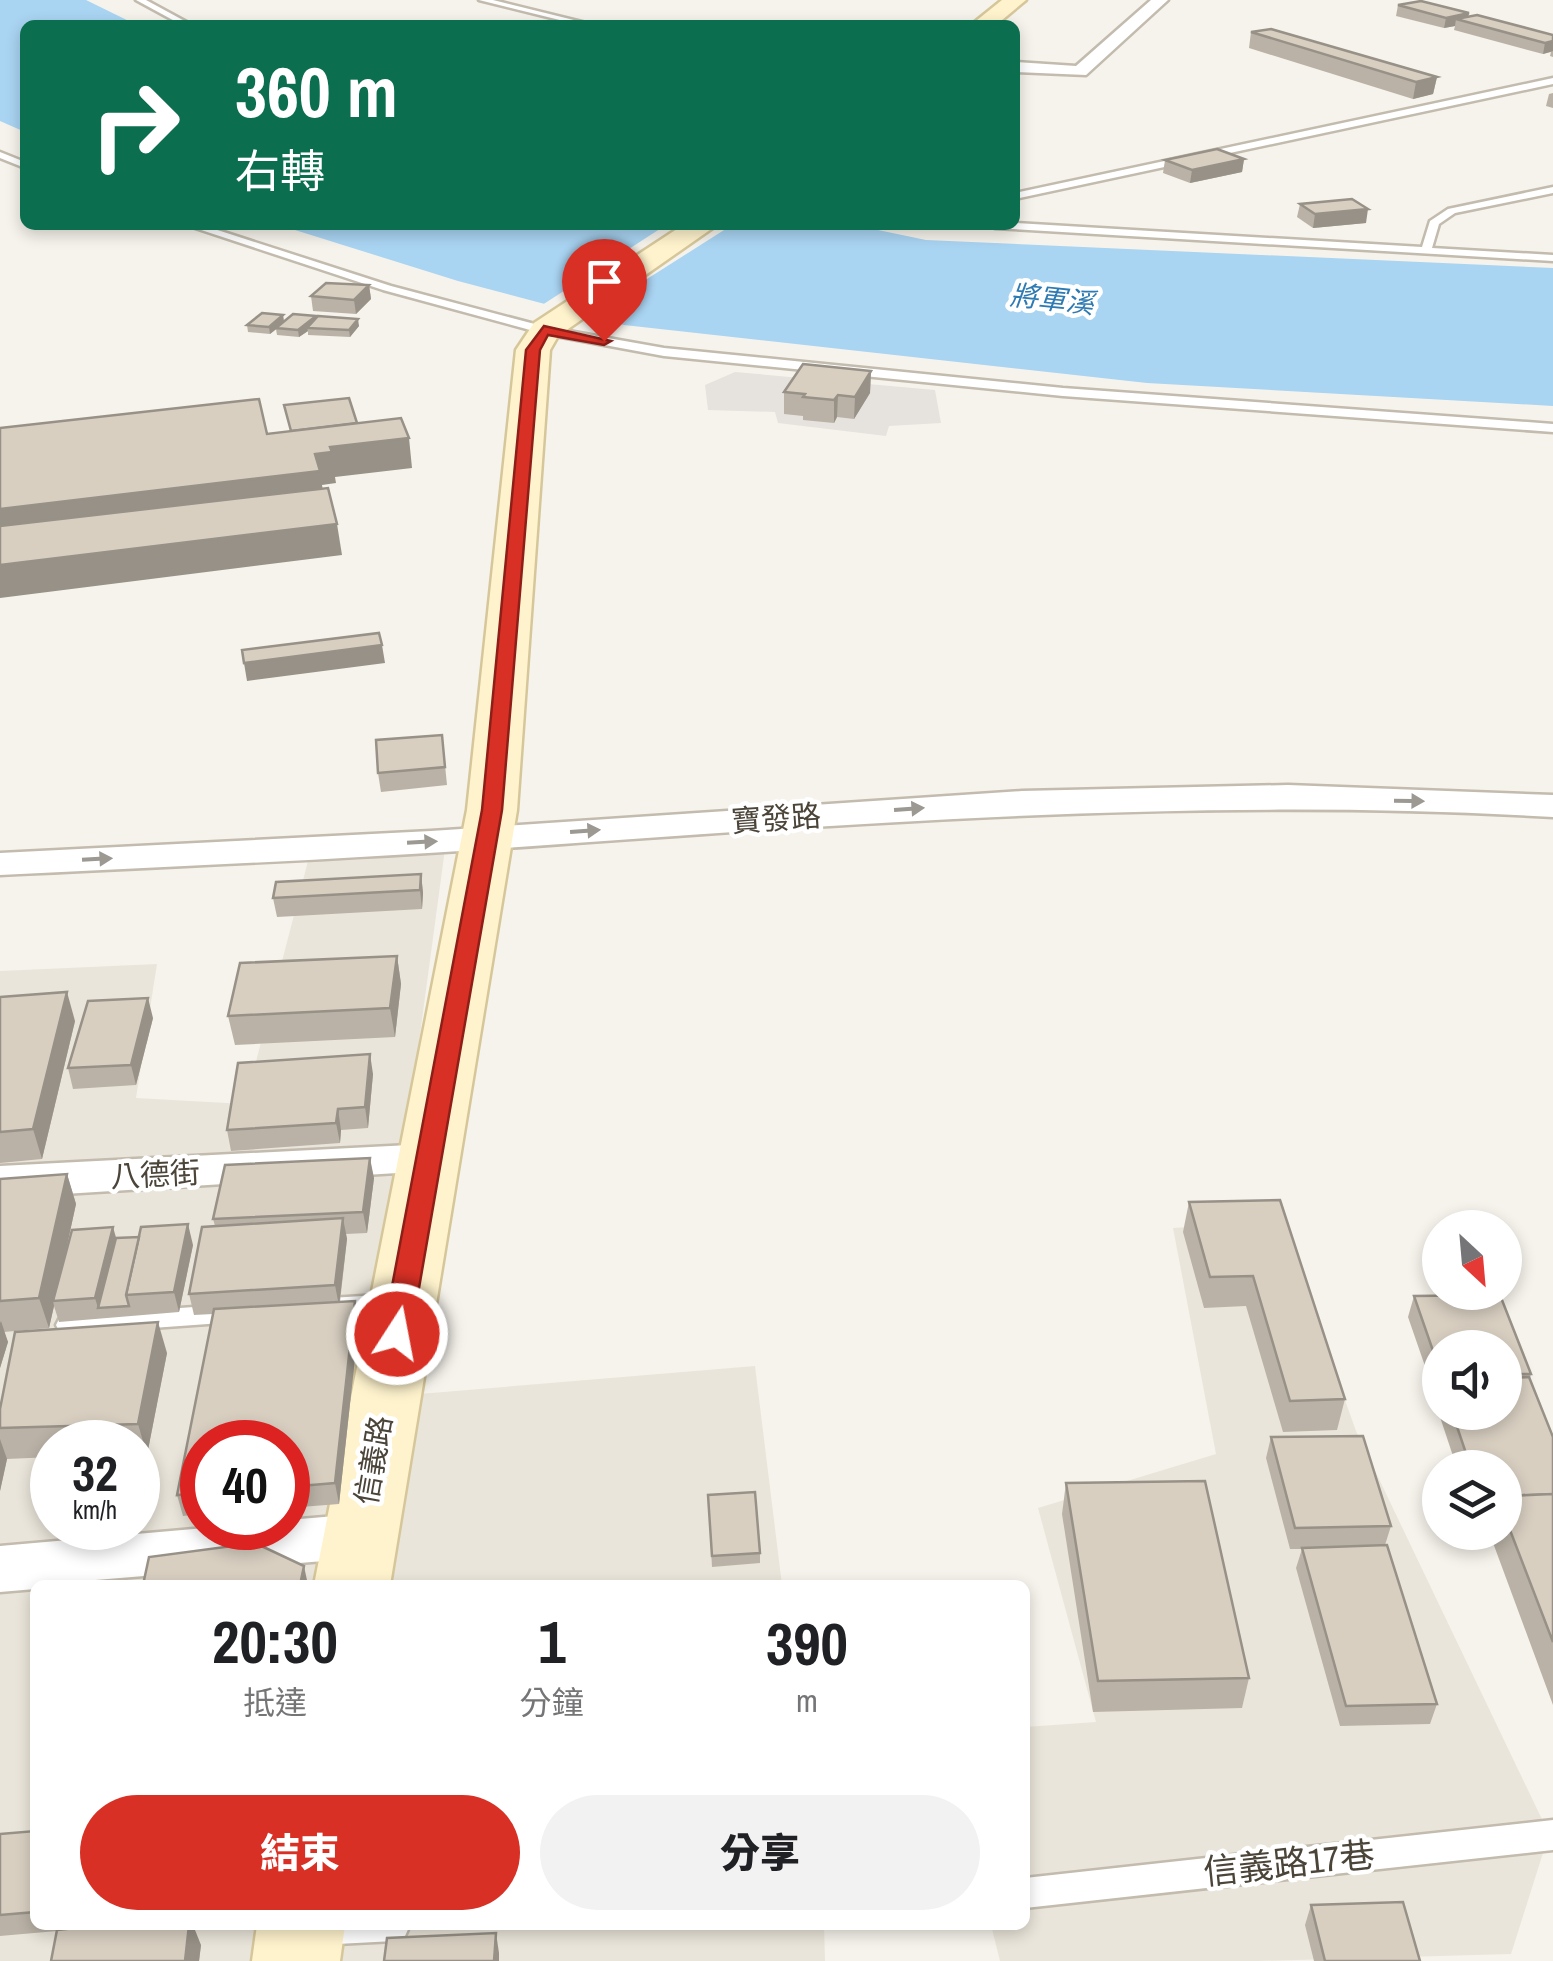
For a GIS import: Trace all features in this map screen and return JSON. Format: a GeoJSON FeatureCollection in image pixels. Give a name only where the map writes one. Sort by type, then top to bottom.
{"type":"FeatureCollection","features":[{"type":"Feature","properties":{"kind":"street"},"geometry":{"type":"LineString","coordinates":[[989,20],[1016,0]]}},
{"type":"Feature","properties":{"kind":"street"},"geometry":{"type":"LineString","coordinates":[[1020,67],[1080,72],[1160,0]]}},
{"type":"Feature","properties":{"kind":"street"},"geometry":{"type":"LineString","coordinates":[[544,330],[695,230]]}},
{"type":"Feature","properties":{"kind":"street","name":"信義路"},"geometry":{"type":"LineString","coordinates":[[356,1561],[430,1159],[473,898],[490,824],[529,370],[533,350],[544,330]]}},
{"type":"Feature","properties":{"kind":"street","name":"寶發路"},"geometry":{"type":"LineString","coordinates":[[0,864],[1044,776],[1453,774],[1553,779]]}},
{"type":"Feature","properties":{"kind":"street","name":"寶發路"},"geometry":{"type":"LineString","coordinates":[[0,837],[490,824],[1058,800],[1246,798],[1553,806]]}},
{"type":"Feature","properties":{"kind":"street","name":"八德街"},"geometry":{"type":"LineString","coordinates":[[0,1182],[430,1159]]}},
{"type":"Feature","properties":{"kind":"street"},"geometry":{"type":"LineString","coordinates":[[0,1569],[356,1561]]}},
{"type":"Feature","properties":{"kind":"lane"},"geometry":{"type":"LineString","coordinates":[[140,0],[178,20]]}},
{"type":"Feature","properties":{"kind":"lane"},"geometry":{"type":"LineString","coordinates":[[483,0],[569,20]]}},
{"type":"Feature","properties":{"kind":"lane"},"geometry":{"type":"LineString","coordinates":[[1020,195],[1553,81]]}},
{"type":"Feature","properties":{"kind":"lane"},"geometry":{"type":"LineString","coordinates":[[1426,250],[1434,222],[1452,211],[1553,190]]}},
{"type":"Feature","properties":{"kind":"lane"},"geometry":{"type":"LineString","coordinates":[[1020,226],[1553,258]]}},
{"type":"Feature","properties":{"kind":"lane"},"geometry":{"type":"LineString","coordinates":[[206,230],[386,288],[544,330],[755,364],[1553,428]]}},
{"type":"Feature","properties":{"kind":"lane"},"geometry":{"type":"LineString","coordinates":[[304,1309],[403,1302]]}},
{"type":"Feature","properties":{"kind":"lane"},"geometry":{"type":"LineString","coordinates":[[68,1324],[265,1312]]}},
{"type":"Feature","properties":{"kind":"lane","name":"信義路17巷"},"geometry":{"type":"LineString","coordinates":[[1030,1892],[1553,1835]]}},
{"type":"Feature","properties":{"kind":"lane"},"geometry":{"type":"LineString","coordinates":[[299,1938],[357,1930]]}},
{"type":"Feature","properties":{"kind":"shaded area"},"geometry":{"type":"Polygon","coordinates":[[[735,372],[935,390],[941,423],[889,426],[886,436],[778,423],[775,412],[708,410],[705,385],[735,372]]]}},
{"type":"Feature","properties":{"kind":"shaded area"},"geometry":{"type":"Polygon","coordinates":[[[445,849],[371,1398],[755,1366],[781,1580],[30,1580],[30,1930],[824,1930],[825,1961],[0,1961],[0,971],[157,964],[136,1098],[245,1104],[308,861],[445,849]]]}},
{"type":"Feature","properties":{"kind":"shaded area"},"geometry":{"type":"Polygon","coordinates":[[[1281,1221],[1356,1431],[1549,1834],[1511,1954],[1258,1961],[1000,1961],[992,1930],[1030,1930],[1030,1727],[1096,1722],[1038,1508],[1216,1454],[1173,1228],[1281,1221]]]}},
{"type":"Feature","properties":{"kind":"water"},"geometry":{"type":"Polygon","coordinates":[[[0,0],[86,0],[127,20],[20,20],[20,130],[0,121],[0,0]]]}},
{"type":"Feature","properties":{"kind":"water","name":"將軍溪"},"geometry":{"type":"Polygon","coordinates":[[[295,230],[878,230],[926,240],[1553,268],[1553,406],[1147,383],[624,325],[458,281],[295,230]]]}},
{"type":"Feature","properties":{"kind":"pier"},"geometry":{"type":"Polygon","coordinates":[[[658,230],[724,230],[584,319],[539,307],[658,230]]]}},
{"type":"Feature","properties":{"kind":"building"},"geometry":{"type":"Polygon","coordinates":[[[1421,1],[1469,13],[1446,18],[1398,5],[1421,1]]]}},
{"type":"Feature","properties":{"kind":"building"},"geometry":{"type":"Polygon","coordinates":[[[1477,15],[1553,35],[1553,41],[1545,43],[1456,19],[1477,15]]]}},
{"type":"Feature","properties":{"kind":"building"},"geometry":{"type":"Polygon","coordinates":[[[1271,29],[1437,77],[1416,82],[1251,32],[1271,29]]]}},
{"type":"Feature","properties":{"kind":"building"},"geometry":{"type":"Polygon","coordinates":[[[1217,149],[1244,159],[1192,170],[1165,160],[1217,149]]]}},
{"type":"Feature","properties":{"kind":"building"},"geometry":{"type":"Polygon","coordinates":[[[1352,199],[1368,209],[1315,214],[1300,204],[1352,199]]]}},
{"type":"Feature","properties":{"kind":"building"},"geometry":{"type":"Polygon","coordinates":[[[326,283],[369,285],[354,300],[311,296],[326,283]]]}},
{"type":"Feature","properties":{"kind":"building"},"geometry":{"type":"Polygon","coordinates":[[[262,313],[283,315],[269,327],[247,325],[262,313]]]}},
{"type":"Feature","properties":{"kind":"building"},"geometry":{"type":"Polygon","coordinates":[[[293,314],[316,316],[298,330],[276,328],[293,314]]]}},
{"type":"Feature","properties":{"kind":"building"},"geometry":{"type":"Polygon","coordinates":[[[318,316],[358,319],[349,330],[307,328],[318,316]]]}},
{"type":"Feature","properties":{"kind":"building"},"geometry":{"type":"Polygon","coordinates":[[[803,364],[871,371],[855,397],[838,395],[834,400],[784,392],[803,364]]]}},
{"type":"Feature","properties":{"kind":"building"},"geometry":{"type":"Polygon","coordinates":[[[349,398],[357,423],[291,431],[284,405],[349,398]]]}},
{"type":"Feature","properties":{"kind":"building"},"geometry":{"type":"Polygon","coordinates":[[[259,399],[267,434],[401,418],[409,438],[330,447],[332,452],[315,454],[320,471],[0,509],[0,428],[259,399]]]}},
{"type":"Feature","properties":{"kind":"building"},"geometry":{"type":"Polygon","coordinates":[[[328,488],[337,524],[0,565],[0,526],[328,488]]]}},
{"type":"Feature","properties":{"kind":"building"},"geometry":{"type":"Polygon","coordinates":[[[379,633],[382,645],[244,663],[242,650],[379,633]]]}},
{"type":"Feature","properties":{"kind":"building"},"geometry":{"type":"Polygon","coordinates":[[[442,735],[445,767],[378,773],[376,740],[442,735]]]}},
{"type":"Feature","properties":{"kind":"building"},"geometry":{"type":"Polygon","coordinates":[[[421,874],[420,890],[273,898],[276,882],[421,874]]]}},
{"type":"Feature","properties":{"kind":"building"},"geometry":{"type":"Polygon","coordinates":[[[397,956],[390,1008],[228,1016],[240,963],[397,956]]]}},
{"type":"Feature","properties":{"kind":"building"},"geometry":{"type":"Polygon","coordinates":[[[67,992],[33,1129],[0,1132],[0,997],[67,992]]]}},
{"type":"Feature","properties":{"kind":"building"},"geometry":{"type":"Polygon","coordinates":[[[148,998],[131,1065],[68,1068],[88,1001],[148,998]]]}},
{"type":"Feature","properties":{"kind":"building"},"geometry":{"type":"Polygon","coordinates":[[[370,1054],[365,1107],[338,1109],[336,1123],[227,1130],[238,1063],[370,1054]]]}},
{"type":"Feature","properties":{"kind":"building"},"geometry":{"type":"Polygon","coordinates":[[[370,1158],[363,1212],[213,1219],[225,1165],[370,1158]]]}},
{"type":"Feature","properties":{"kind":"building"},"geometry":{"type":"Polygon","coordinates":[[[67,1174],[39,1298],[0,1301],[0,1179],[67,1174]]]}},
{"type":"Feature","properties":{"kind":"building"},"geometry":{"type":"Polygon","coordinates":[[[1280,1200],[1345,1399],[1290,1401],[1253,1276],[1210,1277],[1189,1202],[1280,1200]]]}},
{"type":"Feature","properties":{"kind":"building"},"geometry":{"type":"Polygon","coordinates":[[[343,1218],[335,1285],[189,1294],[202,1227],[343,1218]]]}},
{"type":"Feature","properties":{"kind":"building"},"geometry":{"type":"Polygon","coordinates":[[[188,1224],[174,1292],[126,1295],[141,1227],[188,1224]]]}},
{"type":"Feature","properties":{"kind":"building"},"geometry":{"type":"Polygon","coordinates":[[[113,1227],[95,1298],[53,1301],[72,1230],[113,1227]]]}},
{"type":"Feature","properties":{"kind":"building"},"geometry":{"type":"Polygon","coordinates":[[[139,1237],[126,1295],[129,1306],[98,1308],[116,1238],[139,1237]]]}},
{"type":"Feature","properties":{"kind":"building"},"geometry":{"type":"Polygon","coordinates":[[[1414,1296],[1422,1296],[1422,1310],[1506,1310],[1514,1330],[1426,1330],[1414,1296]]]}},
{"type":"Feature","properties":{"kind":"building"},"geometry":{"type":"Polygon","coordinates":[[[355,1301],[335,1483],[310,1485],[310,1420],[192,1420],[214,1309],[355,1301]]]}},
{"type":"Feature","properties":{"kind":"building"},"geometry":{"type":"Polygon","coordinates":[[[158,1322],[139,1420],[30,1420],[30,1427],[0,1428],[15,1332],[158,1322]]]}},
{"type":"Feature","properties":{"kind":"building"},"geometry":{"type":"Polygon","coordinates":[[[1522,1351],[1531,1374],[1522,1374],[1522,1351]]]}},
{"type":"Feature","properties":{"kind":"building"},"geometry":{"type":"Polygon","coordinates":[[[1522,1377],[1529,1377],[1553,1437],[1553,1494],[1522,1495],[1522,1450],[1465,1450],[1458,1430],[1522,1430],[1522,1377]]]}},
{"type":"Feature","properties":{"kind":"building"},"geometry":{"type":"Polygon","coordinates":[[[1363,1436],[1391,1526],[1295,1528],[1271,1437],[1363,1436]]]}},
{"type":"Feature","properties":{"kind":"building"},"geometry":{"type":"Polygon","coordinates":[[[1205,1481],[1249,1678],[1098,1681],[1066,1483],[1205,1481]]]}},
{"type":"Feature","properties":{"kind":"building"},"geometry":{"type":"Polygon","coordinates":[[[755,1492],[760,1553],[712,1556],[708,1495],[755,1492]]]}},
{"type":"Feature","properties":{"kind":"building"},"geometry":{"type":"Polygon","coordinates":[[[1553,1494],[1553,1642],[1518,1550],[1522,1550],[1522,1495],[1553,1494]]]}},
{"type":"Feature","properties":{"kind":"building"},"geometry":{"type":"Polygon","coordinates":[[[1387,1545],[1437,1704],[1346,1706],[1302,1548],[1387,1545]]]}},
{"type":"Feature","properties":{"kind":"building"},"geometry":{"type":"Polygon","coordinates":[[[202,1550],[270,1550],[304,1566],[301,1580],[144,1580],[149,1557],[202,1550]]]}},
{"type":"Feature","properties":{"kind":"building"},"geometry":{"type":"Polygon","coordinates":[[[30,1831],[30,1912],[0,1915],[0,1834],[30,1831]]]}},
{"type":"Feature","properties":{"kind":"building"},"geometry":{"type":"Polygon","coordinates":[[[1403,1902],[1420,1961],[1325,1961],[1311,1905],[1403,1902]]]}},
{"type":"Feature","properties":{"kind":"building"},"geometry":{"type":"Polygon","coordinates":[[[57,1930],[188,1930],[185,1961],[51,1961],[57,1930]]]}},
{"type":"Feature","properties":{"kind":"building"},"geometry":{"type":"Polygon","coordinates":[[[496,1933],[494,1961],[384,1961],[387,1938],[496,1933]]]}},
{"type":"Feature","properties":{"kind":"route"},"geometry":{"type":"LineString","coordinates":[[397,1334],[492,810],[533,350],[544,330],[604,341]]}}]}
